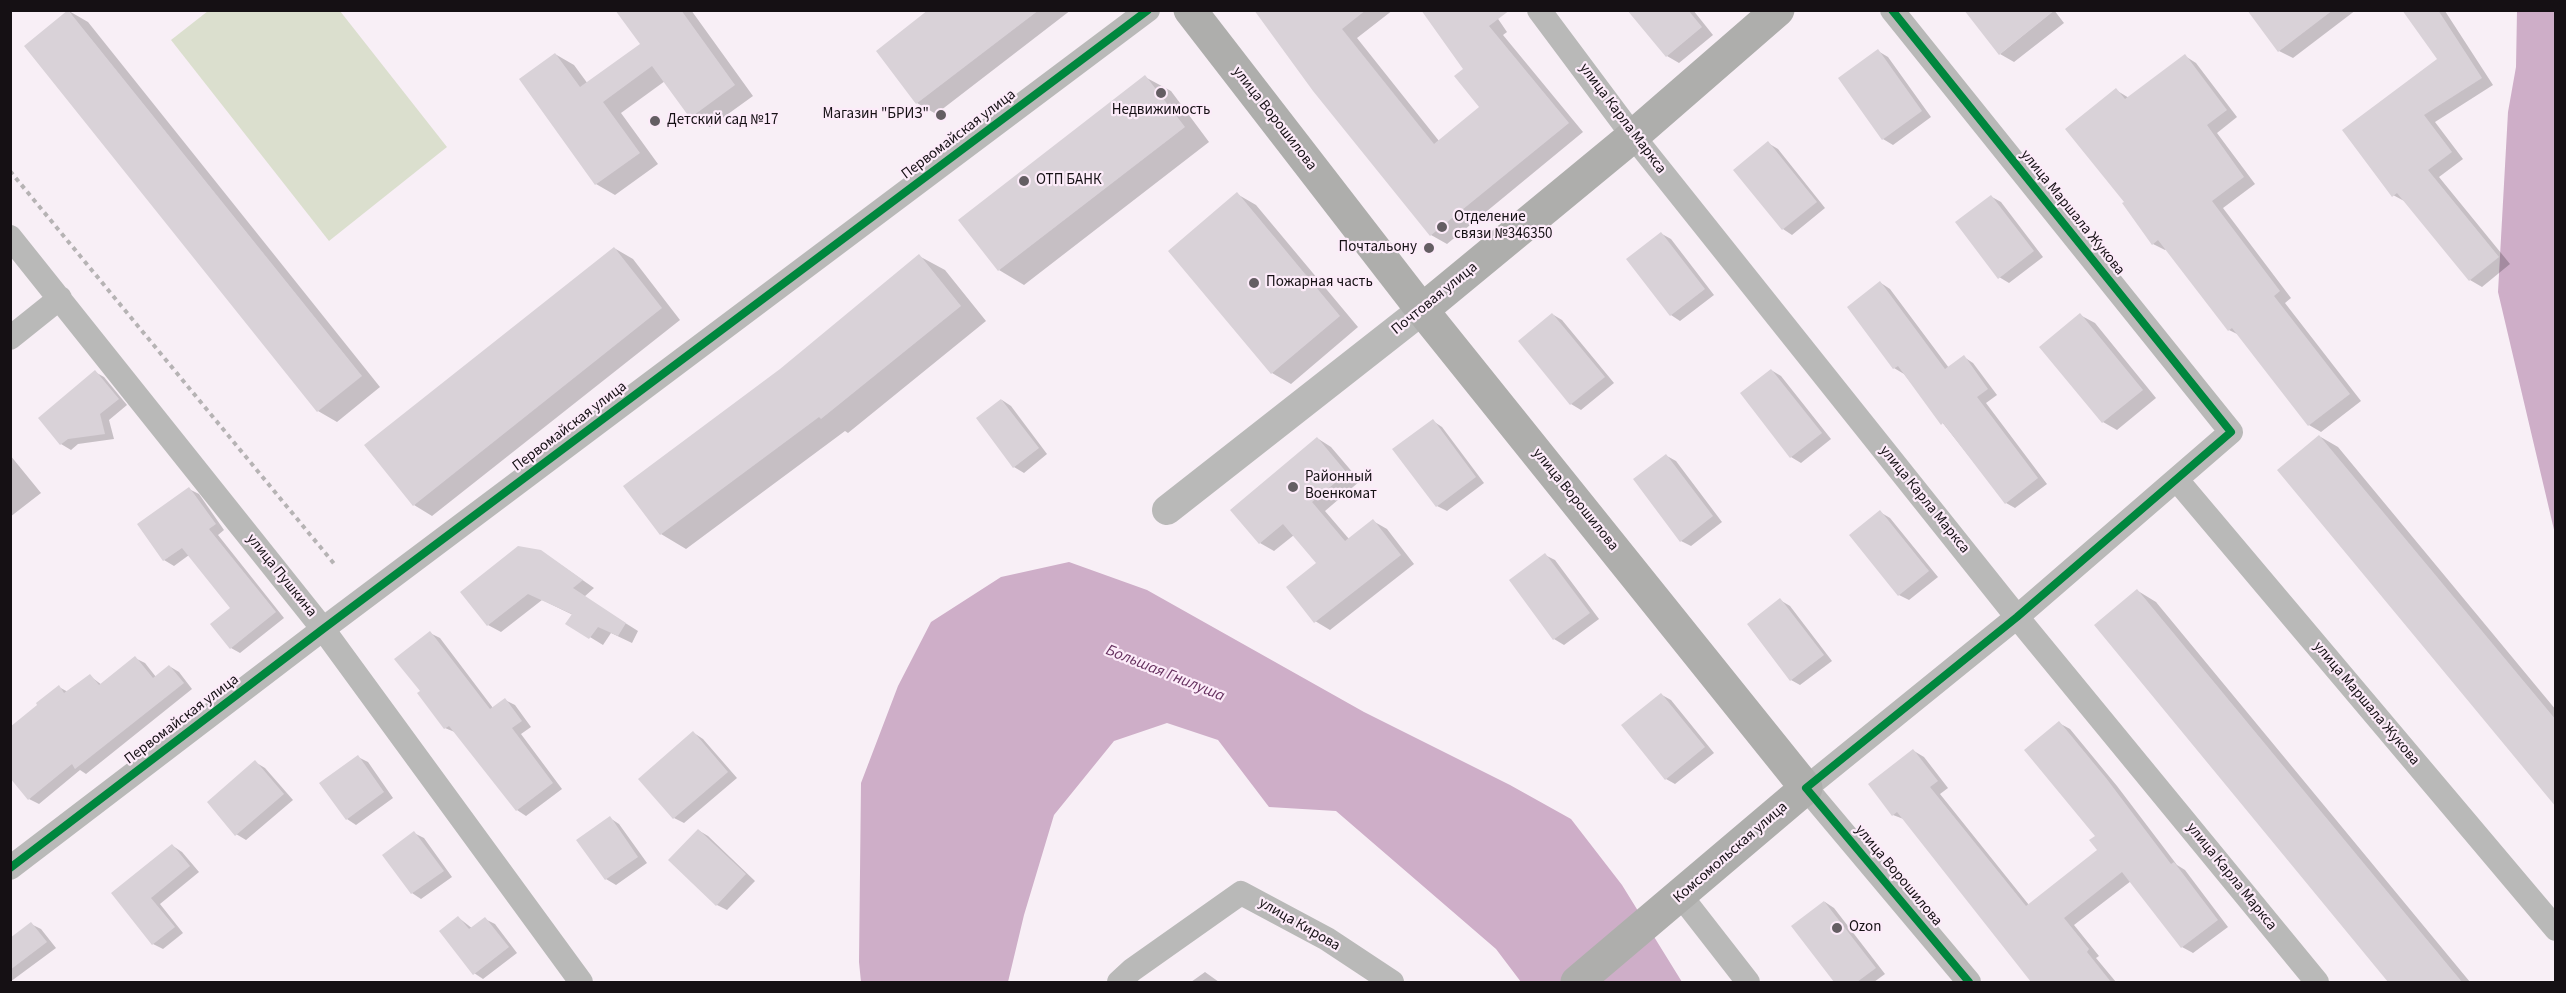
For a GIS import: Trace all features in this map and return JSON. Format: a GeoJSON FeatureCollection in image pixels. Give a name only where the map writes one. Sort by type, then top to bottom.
{"type":"FeatureCollection","features":[{"type":"Feature","properties":{"kind":"main road","name":"улица Ворошилова"},"geometry":{"type":"LineString","coordinates":[[1190,10],[1422,310],[1806,788]]}},
{"type":"Feature","properties":{"kind":"main road","name":"Почтовая улица"},"geometry":{"type":"LineString","coordinates":[[1422,310],[1633,136],[1778,10]]}},
{"type":"Feature","properties":{"kind":"main road","name":"Комсомольская улица"},"geometry":{"type":"LineString","coordinates":[[1577,982],[1806,788]]}},
{"type":"Feature","properties":{"kind":"street","name":"Первомайская улица"},"geometry":{"type":"LineString","coordinates":[[10,868],[323,629],[1148,10]]}},
{"type":"Feature","properties":{"kind":"street","name":"улица Карла Маркса"},"geometry":{"type":"LineString","coordinates":[[1539,10],[1633,136],[2017,617],[2318,982]]}},
{"type":"Feature","properties":{"kind":"street","name":"улица Маршала Жукова"},"geometry":{"type":"LineString","coordinates":[[1892,10],[2231,432],[2177,480],[2556,929]]}},
{"type":"Feature","properties":{"kind":"street","name":"улица Пушкина"},"geometry":{"type":"LineString","coordinates":[[10,237],[323,629],[581,982]]}},
{"type":"Feature","properties":{"kind":"street"},"geometry":{"type":"LineString","coordinates":[[10,338],[60,298]]}},
{"type":"Feature","properties":{"kind":"street","name":"Почтовая улица"},"geometry":{"type":"LineString","coordinates":[[1167,510],[1422,310]]}},
{"type":"Feature","properties":{"kind":"street"},"geometry":{"type":"LineString","coordinates":[[1806,788],[2017,617],[2177,480]]}},
{"type":"Feature","properties":{"kind":"street","name":"улица Ворошилова"},"geometry":{"type":"LineString","coordinates":[[1806,788],[1969,982]]}},
{"type":"Feature","properties":{"kind":"street","name":"улица Кирова"},"geometry":{"type":"LineString","coordinates":[[1119,982],[1132,970],[1241,893],[1327,939],[1392,982]]}},
{"type":"Feature","properties":{"kind":"street"},"geometry":{"type":"LineString","coordinates":[[1681,896],[1748,982]]}},
{"type":"Feature","properties":{"kind":"path"},"geometry":{"type":"LineString","coordinates":[[10,171],[336,566]]}},
{"type":"Feature","properties":{"kind":"green space"},"geometry":{"type":"Polygon","coordinates":[[[208,11],[340,11],[447,147],[329,241],[171,40],[208,11]]]}},
{"type":"Feature","properties":{"kind":"water"},"geometry":{"type":"Polygon","coordinates":[[[2517,11],[2555,11],[2555,534],[2498,292],[2508,112],[2516,67],[2517,11]]]}},
{"type":"Feature","properties":{"kind":"water","name":"Большая Гнилуша"},"geometry":{"type":"Polygon","coordinates":[[[1069,562],[1147,590],[1364,712],[1510,785],[1571,819],[1622,885],[1682,982],[1521,982],[1496,949],[1336,811],[1269,807],[1218,740],[1167,723],[1114,741],[1054,815],[1024,915],[1008,982],[861,982],[859,962],[861,783],[898,686],[931,622],[1001,577],[1069,562]]]}},
{"type":"Feature","properties":{"kind":"building"},"geometry":{"type":"Polygon","coordinates":[[[68,10],[362,376],[317,412],[24,46],[68,10]]]}},
{"type":"Feature","properties":{"kind":"building","name":"Детский сад №17"},"geometry":{"type":"Polygon","coordinates":[[[615,10],[681,10],[735,85],[690,118],[652,66],[603,102],[640,153],[595,185],[519,79],[555,53],[580,87],[640,44],[615,10]]]}},
{"type":"Feature","properties":{"kind":"building"},"geometry":{"type":"Polygon","coordinates":[[[928,10],[1039,10],[916,104],[876,51],[928,10]]]}},
{"type":"Feature","properties":{"kind":"building"},"geometry":{"type":"Polygon","coordinates":[[[1254,10],[1366,10],[1342,29],[1434,144],[1479,107],[1454,76],[1463,69],[1421,10],[1510,10],[1489,26],[1569,123],[1430,236],[1313,91],[1254,10]]]}},
{"type":"Feature","properties":{"kind":"building"},"geometry":{"type":"Polygon","coordinates":[[[1627,10],[1688,10],[1702,27],[1666,57],[1627,10]]]}},
{"type":"Feature","properties":{"kind":"building"},"geometry":{"type":"Polygon","coordinates":[[[1964,10],[2055,10],[1999,55],[1964,10]]]}},
{"type":"Feature","properties":{"kind":"building"},"geometry":{"type":"Polygon","coordinates":[[[2247,10],[2333,10],[2278,52],[2247,10]]]}},
{"type":"Feature","properties":{"kind":"building"},"geometry":{"type":"Polygon","coordinates":[[[2402,10],[2438,10],[2482,78],[2424,115],[2452,152],[2428,170],[2499,257],[2469,281],[2397,193],[2392,197],[2342,130],[2437,59],[2402,10]]]}},
{"type":"Feature","properties":{"kind":"building"},"geometry":{"type":"Polygon","coordinates":[[[1878,49],[1922,111],[1882,140],[1838,78],[1878,49]]]}},
{"type":"Feature","properties":{"kind":"building"},"geometry":{"type":"Polygon","coordinates":[[[2185,54],[2227,110],[2207,125],[2244,177],[2212,201],[2280,291],[2274,296],[2350,394],[2308,426],[2232,328],[2228,331],[2158,240],[2152,245],[2122,203],[2124,202],[2065,129],[2116,88],[2125,99],[2185,54]]]}},
{"type":"Feature","properties":{"kind":"building"},"geometry":{"type":"Polygon","coordinates":[[[1145,75],[1185,127],[998,271],[958,220],[1145,75]]]}},
{"type":"Feature","properties":{"kind":"building"},"geometry":{"type":"Polygon","coordinates":[[[1768,141],[1817,202],[1782,230],[1733,170],[1768,141]]]}},
{"type":"Feature","properties":{"kind":"building","name":"Пожарная часть"},"geometry":{"type":"Polygon","coordinates":[[[1237,192],[1340,316],[1271,374],[1168,251],[1237,192]]]}},
{"type":"Feature","properties":{"kind":"building"},"geometry":{"type":"Polygon","coordinates":[[[1991,195],[2034,251],[1998,279],[1955,222],[1991,195]]]}},
{"type":"Feature","properties":{"kind":"building"},"geometry":{"type":"Polygon","coordinates":[[[1661,232],[1705,289],[1670,316],[1626,259],[1661,232]]]}},
{"type":"Feature","properties":{"kind":"building"},"geometry":{"type":"Polygon","coordinates":[[[614,247],[662,308],[413,506],[364,445],[614,247]]]}},
{"type":"Feature","properties":{"kind":"building"},"geometry":{"type":"Polygon","coordinates":[[[919,254],[961,306],[821,419],[819,417],[660,535],[623,486],[780,369],[919,254]]]}},
{"type":"Feature","properties":{"kind":"building"},"geometry":{"type":"Polygon","coordinates":[[[1880,281],[1945,369],[1964,355],[1988,389],[1977,397],[2038,478],[2005,504],[1943,423],[1941,425],[1898,366],[1893,369],[1847,307],[1880,281]]]}},
{"type":"Feature","properties":{"kind":"building"},"geometry":{"type":"Polygon","coordinates":[[[1552,313],[1605,377],[1570,405],[1518,341],[1552,313]]]}},
{"type":"Feature","properties":{"kind":"building"},"geometry":{"type":"Polygon","coordinates":[[[2080,313],[2143,390],[2102,423],[2039,347],[2080,313]]]}},
{"type":"Feature","properties":{"kind":"building"},"geometry":{"type":"Polygon","coordinates":[[[1771,369],[1822,433],[1790,458],[1740,393],[1771,369]]]}},
{"type":"Feature","properties":{"kind":"building"},"geometry":{"type":"Polygon","coordinates":[[[95,370],[119,399],[100,414],[105,434],[68,439],[60,445],[38,418],[95,370]]]}},
{"type":"Feature","properties":{"kind":"building"},"geometry":{"type":"Polygon","coordinates":[[[1001,399],[1039,448],[1013,468],[976,418],[1001,399]]]}},
{"type":"Feature","properties":{"kind":"building"},"geometry":{"type":"Polygon","coordinates":[[[1433,419],[1476,477],[1436,507],[1392,449],[1433,419]]]}},
{"type":"Feature","properties":{"kind":"building"},"geometry":{"type":"Polygon","coordinates":[[[2319,435],[2556,720],[2556,807],[2277,470],[2319,435]]]}},
{"type":"Feature","properties":{"kind":"building"},"geometry":{"type":"Polygon","coordinates":[[[1317,437],[1347,473],[1312,502],[1345,541],[1373,519],[1401,555],[1314,623],[1286,587],[1316,563],[1283,524],[1259,544],[1230,510],[1317,437]]]}},
{"type":"Feature","properties":{"kind":"building"},"geometry":{"type":"Polygon","coordinates":[[[1666,454],[1713,516],[1680,542],[1633,479],[1666,454]]]}},
{"type":"Feature","properties":{"kind":"building"},"geometry":{"type":"Polygon","coordinates":[[[189,487],[216,524],[209,529],[276,612],[230,649],[210,624],[230,608],[182,548],[163,561],[137,524],[189,487]]]}},
{"type":"Feature","properties":{"kind":"building"},"geometry":{"type":"Polygon","coordinates":[[[1880,510],[1929,571],[1898,596],[1849,535],[1880,510]]]}},
{"type":"Feature","properties":{"kind":"building"},"geometry":{"type":"Polygon","coordinates":[[[518,546],[541,550],[583,580],[573,588],[626,623],[618,636],[598,627],[589,639],[565,624],[572,614],[528,594],[487,626],[460,592],[518,546]]]}},
{"type":"Feature","properties":{"kind":"building"},"geometry":{"type":"Polygon","coordinates":[[[1545,553],[1590,613],[1553,640],[1509,580],[1545,553]]]}},
{"type":"Feature","properties":{"kind":"building"},"geometry":{"type":"Polygon","coordinates":[[[2137,589],[2462,982],[2388,982],[2094,625],[2137,589]]]}},
{"type":"Feature","properties":{"kind":"building"},"geometry":{"type":"Polygon","coordinates":[[[1780,598],[1824,655],[1790,681],[1747,624],[1780,598]]]}},
{"type":"Feature","properties":{"kind":"building"},"geometry":{"type":"Polygon","coordinates":[[[430,631],[490,709],[505,698],[522,721],[512,728],[553,783],[516,811],[449,726],[444,729],[417,693],[420,691],[394,659],[430,631]]]}},
{"type":"Feature","properties":{"kind":"building"},"geometry":{"type":"Polygon","coordinates":[[[135,656],[153,678],[169,665],[184,683],[75,769],[72,764],[28,800],[10,778],[10,727],[59,685],[64,693],[90,674],[99,685],[135,656]]]}},
{"type":"Feature","properties":{"kind":"building"},"geometry":{"type":"Polygon","coordinates":[[[1661,693],[1705,747],[1665,780],[1621,725],[1661,693]]]}},
{"type":"Feature","properties":{"kind":"building"},"geometry":{"type":"Polygon","coordinates":[[[2059,721],[2106,778],[2171,864],[2174,862],[2218,920],[2181,948],[2122,872],[2064,918],[2089,949],[2087,952],[2111,982],[2031,982],[1897,812],[1892,816],[1868,784],[1913,749],[1938,781],[1930,787],[2026,906],[2097,850],[2089,840],[2095,836],[2024,750],[2059,721]]]}},
{"type":"Feature","properties":{"kind":"building"},"geometry":{"type":"Polygon","coordinates":[[[693,731],[728,772],[673,819],[638,779],[693,731]]]}},
{"type":"Feature","properties":{"kind":"building"},"geometry":{"type":"Polygon","coordinates":[[[358,755],[384,792],[346,820],[319,783],[358,755]]]}},
{"type":"Feature","properties":{"kind":"building"},"geometry":{"type":"Polygon","coordinates":[[[255,760],[284,794],[235,836],[207,802],[255,760]]]}},
{"type":"Feature","properties":{"kind":"building"},"geometry":{"type":"Polygon","coordinates":[[[610,816],[638,857],[605,880],[576,840],[610,816]]]}},
{"type":"Feature","properties":{"kind":"building"},"geometry":{"type":"Polygon","coordinates":[[[698,829],[746,874],[716,906],[668,860],[698,829]]]}},
{"type":"Feature","properties":{"kind":"building"},"geometry":{"type":"Polygon","coordinates":[[[414,831],[444,871],[411,894],[382,855],[414,831]]]}},
{"type":"Feature","properties":{"kind":"building"},"geometry":{"type":"Polygon","coordinates":[[[172,844],[190,866],[151,898],[175,927],[152,945],[111,893],[172,844]]]}},
{"type":"Feature","properties":{"kind":"building"},"geometry":{"type":"Polygon","coordinates":[[[1824,901],[1876,968],[1857,982],[1834,982],[1791,926],[1824,901]]]}},
{"type":"Feature","properties":{"kind":"building"},"geometry":{"type":"Polygon","coordinates":[[[458,916],[469,929],[485,917],[509,947],[473,975],[439,931],[458,916]]]}},
{"type":"Feature","properties":{"kind":"building"},"geometry":{"type":"Polygon","coordinates":[[[31,922],[47,942],[10,970],[10,938],[31,922]]]}},
{"type":"Feature","properties":{"kind":"cycle path"},"geometry":{"type":"LineString","coordinates":[[10,868],[323,629],[1148,10]]}},
{"type":"Feature","properties":{"kind":"cycle path"},"geometry":{"type":"LineString","coordinates":[[1892,10],[2231,432],[2017,617],[1806,788],[1969,982]]}},
{"type":"Feature","properties":{"kind":"place","name":"Недвижимость"},"geometry":{"type":"Point","coordinates":[1161,93]}},
{"type":"Feature","properties":{"kind":"place","name":"Магазин \"БРИЗ\""},"geometry":{"type":"Point","coordinates":[941,115]}},
{"type":"Feature","properties":{"kind":"place","name":"Детский сад №17"},"geometry":{"type":"Point","coordinates":[655,121]}},
{"type":"Feature","properties":{"kind":"place","name":"ОТП БАНК"},"geometry":{"type":"Point","coordinates":[1024,181]}},
{"type":"Feature","properties":{"kind":"place","name":"Отделение связи №346350"},"geometry":{"type":"Point","coordinates":[1442,227]}},
{"type":"Feature","properties":{"kind":"place","name":"Почтальону"},"geometry":{"type":"Point","coordinates":[1429,248]}},
{"type":"Feature","properties":{"kind":"place","name":"Пожарная часть"},"geometry":{"type":"Point","coordinates":[1254,283]}},
{"type":"Feature","properties":{"kind":"place","name":"Районный Военкомат"},"geometry":{"type":"Point","coordinates":[1293,487]}},
{"type":"Feature","properties":{"kind":"place","name":"Ozon"},"geometry":{"type":"Point","coordinates":[1837,928]}}]}
